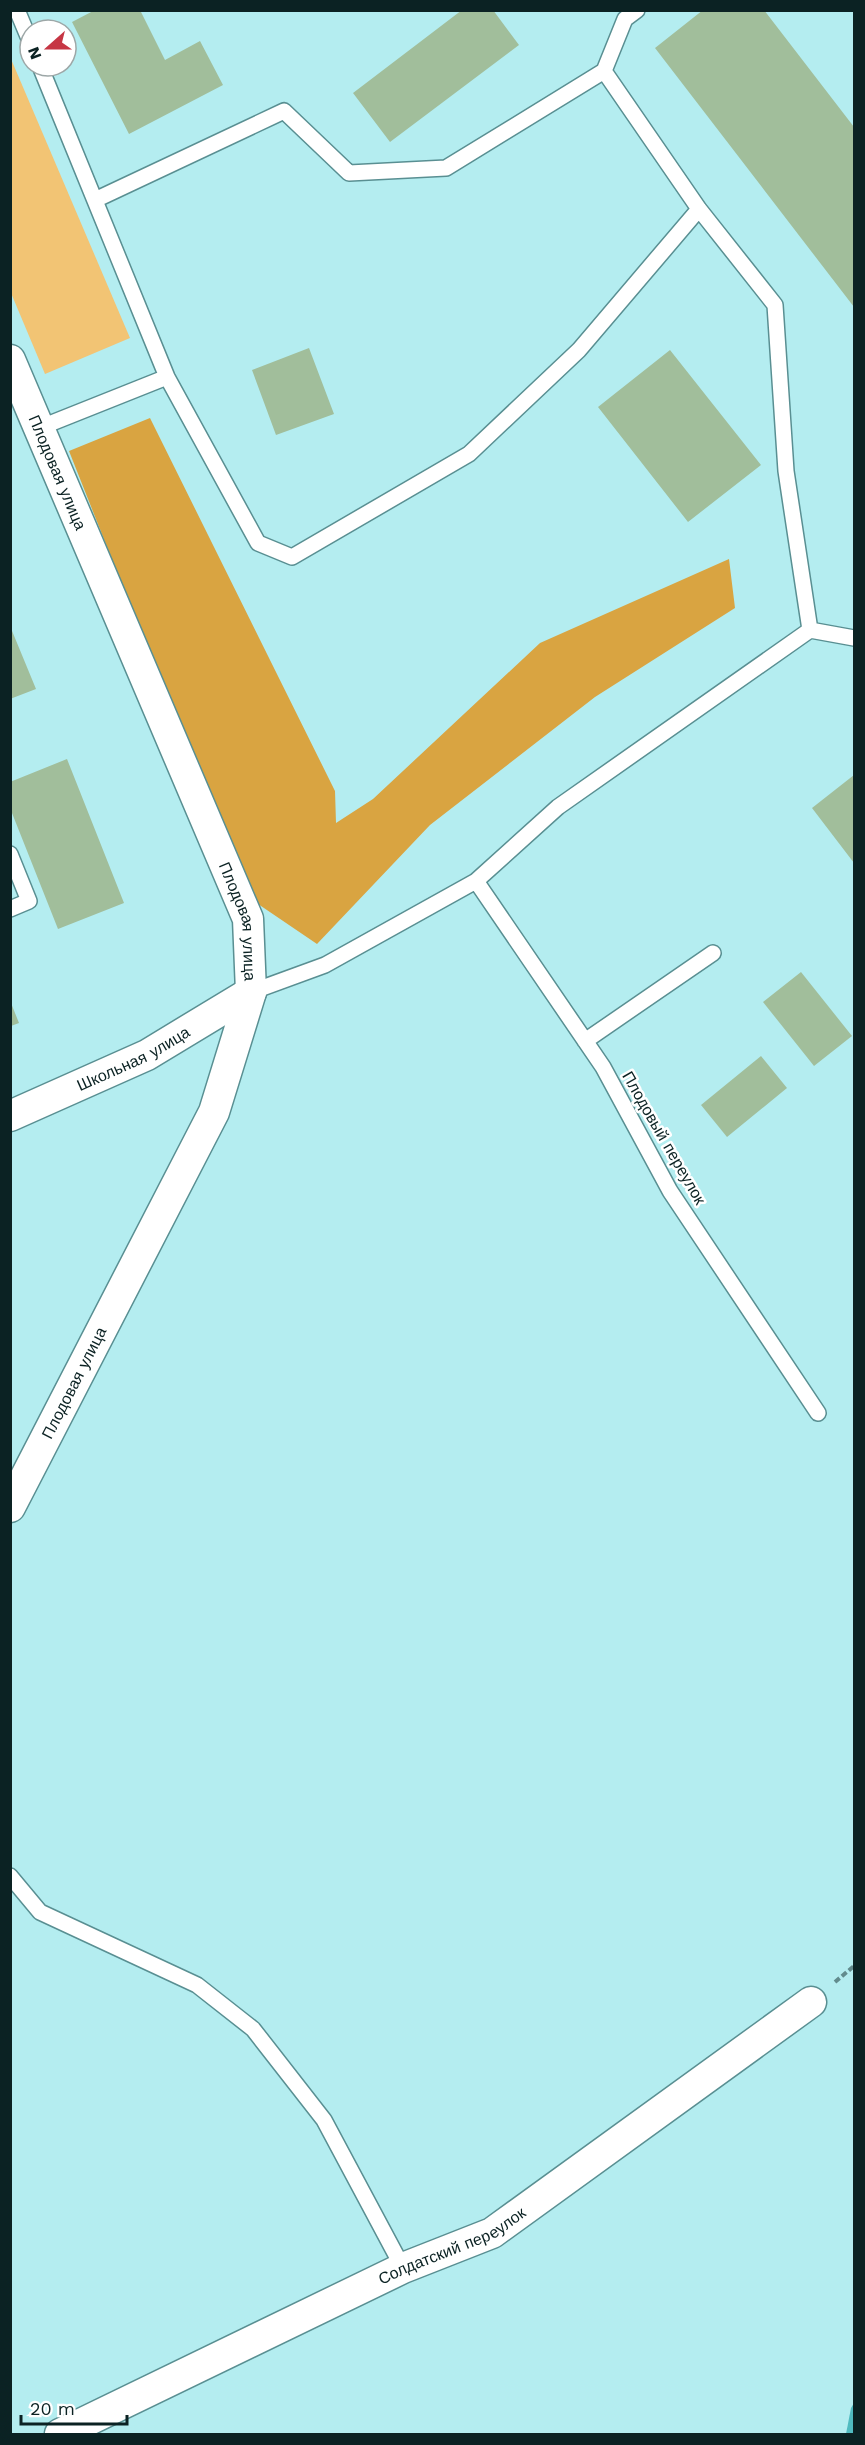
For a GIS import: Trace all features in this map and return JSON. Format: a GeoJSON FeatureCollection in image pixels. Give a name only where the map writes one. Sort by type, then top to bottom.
{"type":"FeatureCollection","features":[{"type":"Feature","properties":{"kind":"street","name":"Плодовая улица"},"geometry":{"type":"LineString","coordinates":[[10,360],[248,919],[251,992],[214,1112],[10,1507]]}},
{"type":"Feature","properties":{"kind":"street","name":"Школьная улица"},"geometry":{"type":"LineString","coordinates":[[10,1116],[147,1055],[251,992]]}},
{"type":"Feature","properties":{"kind":"street","name":"Солдатский переулок"},"geometry":{"type":"LineString","coordinates":[[60,2434],[403,2268],[492,2233],[811,2002]]}},
{"type":"Feature","properties":{"kind":"lane"},"geometry":{"type":"LineString","coordinates":[[95,200],[284,111],[349,173],[446,168],[604,71],[625,19],[636,10]]}},
{"type":"Feature","properties":{"kind":"lane"},"geometry":{"type":"LineString","coordinates":[[604,71],[699,209],[775,304],[786,471],[810,630]]}},
{"type":"Feature","properties":{"kind":"lane"},"geometry":{"type":"LineString","coordinates":[[45,78],[167,377],[258,543],[292,557],[469,454],[579,350],[699,209]]}},
{"type":"Feature","properties":{"kind":"lane"},"geometry":{"type":"LineString","coordinates":[[39,428],[167,377]]}},
{"type":"Feature","properties":{"kind":"lane"},"geometry":{"type":"LineString","coordinates":[[251,992],[325,965],[476,881],[558,807],[810,630],[855,638]]}},
{"type":"Feature","properties":{"kind":"lane"},"geometry":{"type":"LineString","coordinates":[[10,854],[29,900],[10,909]]}},
{"type":"Feature","properties":{"kind":"lane","name":"Плодовый переулок"},"geometry":{"type":"LineString","coordinates":[[476,881],[603,1067],[670,1191],[818,1413]]}},
{"type":"Feature","properties":{"kind":"lane"},"geometry":{"type":"LineString","coordinates":[[585,1041],[713,953]]}},
{"type":"Feature","properties":{"kind":"lane"},"geometry":{"type":"LineString","coordinates":[[10,1876],[39,1912],[197,1985],[253,2029],[324,2120],[403,2268]]}},
{"type":"Feature","properties":{"kind":"shaded area"},"geometry":{"type":"Polygon","coordinates":[[[11,59],[130,338],[45,374],[11,293],[11,59]]]}},
{"type":"Feature","properties":{"kind":"shaded area"},"geometry":{"type":"Polygon","coordinates":[[[150,418],[335,791],[336,823],[373,799],[540,643],[729,559],[735,608],[595,697],[430,825],[317,944],[245,895],[69,451],[150,418]]]}},
{"type":"Feature","properties":{"kind":"water"},"geometry":{"type":"Polygon","coordinates":[[[854,2403],[854,2434],[846,2434],[851,2408],[854,2403]]]}},
{"type":"Feature","properties":{"kind":"building"},"geometry":{"type":"Polygon","coordinates":[[[95,10],[140,10],[165,60],[200,41],[223,85],[129,134],[78,34],[78,19],[95,10]]]}},
{"type":"Feature","properties":{"kind":"building"},"geometry":{"type":"Polygon","coordinates":[[[462,10],[493,10],[519,45],[390,142],[353,93],[462,10]]]}},
{"type":"Feature","properties":{"kind":"building"},"geometry":{"type":"Polygon","coordinates":[[[703,10],[764,10],[854,127],[854,307],[655,48],[703,10]]]}},
{"type":"Feature","properties":{"kind":"building"},"geometry":{"type":"Polygon","coordinates":[[[309,348],[334,414],[276,435],[252,370],[309,348]]]}},
{"type":"Feature","properties":{"kind":"building"},"geometry":{"type":"Polygon","coordinates":[[[670,350],[761,465],[688,522],[598,407],[670,350]]]}},
{"type":"Feature","properties":{"kind":"building"},"geometry":{"type":"Polygon","coordinates":[[[10,626],[36,689],[10,699],[10,626]]]}},
{"type":"Feature","properties":{"kind":"building"},"geometry":{"type":"Polygon","coordinates":[[[67,759],[124,903],[58,929],[10,808],[10,782],[67,759]]]}},
{"type":"Feature","properties":{"kind":"building"},"geometry":{"type":"Polygon","coordinates":[[[854,775],[854,863],[812,808],[854,775]]]}},
{"type":"Feature","properties":{"kind":"building"},"geometry":{"type":"Polygon","coordinates":[[[801,972],[852,1036],[814,1066],[763,1002],[801,972]]]}},
{"type":"Feature","properties":{"kind":"building"},"geometry":{"type":"Polygon","coordinates":[[[11,1003],[19,1023],[11,1026],[11,1003]]]}},
{"type":"Feature","properties":{"kind":"building"},"geometry":{"type":"Polygon","coordinates":[[[761,1056],[787,1088],[727,1137],[701,1105],[761,1056]]]}}]}
